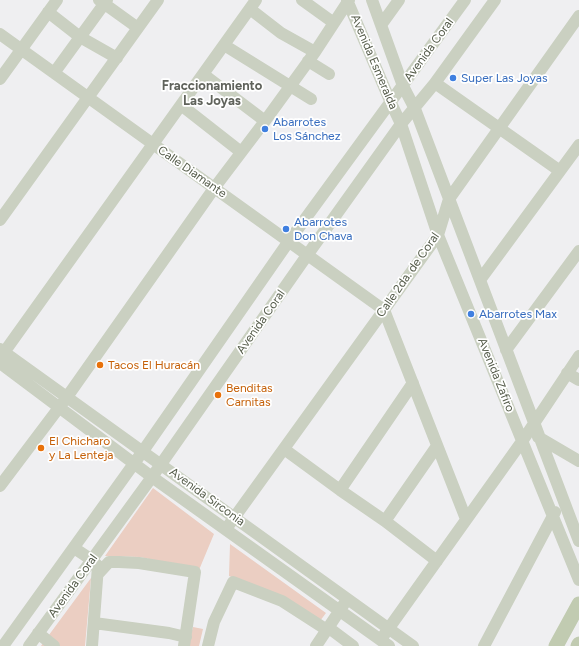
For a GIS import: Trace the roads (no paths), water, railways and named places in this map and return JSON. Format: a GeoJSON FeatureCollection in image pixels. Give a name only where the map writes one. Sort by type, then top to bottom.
{"type":"FeatureCollection","features":[{"type":"Feature","properties":{"kind":"main road"},"geometry":{"type":"LineString","coordinates":[[556,646],[579,604]]}},
{"type":"Feature","properties":{"kind":"street"},"geometry":{"type":"LineString","coordinates":[[0,79],[57,0]]}},
{"type":"Feature","properties":{"kind":"street"},"geometry":{"type":"LineString","coordinates":[[0,220],[158,0]]}},
{"type":"Feature","properties":{"kind":"street"},"geometry":{"type":"LineString","coordinates":[[302,0],[334,23]]}},
{"type":"Feature","properties":{"kind":"street","name":"Avenida Esmeralda"},"geometry":{"type":"LineString","coordinates":[[372,0],[403,86],[415,109]]}},
{"type":"Feature","properties":{"kind":"street"},"geometry":{"type":"LineString","coordinates":[[381,25],[399,0]]}},
{"type":"Feature","properties":{"kind":"street","name":"Avenida Coral"},"geometry":{"type":"LineString","coordinates":[[3,646],[143,451],[289,241],[465,0]]}},
{"type":"Feature","properties":{"kind":"street","name":"Avenida Coral"},"geometry":{"type":"LineString","coordinates":[[29,646],[162,464],[308,254],[402,124],[435,83],[495,0]]}},
{"type":"Feature","properties":{"kind":"street"},"geometry":{"type":"LineString","coordinates":[[54,73],[104,1],[138,28]]}},
{"type":"Feature","properties":{"kind":"street"},"geometry":{"type":"LineString","coordinates":[[0,486],[67,397],[215,187],[311,57],[348,1]]}},
{"type":"Feature","properties":{"kind":"street","name":"Avenida Esmeralda"},"geometry":{"type":"LineString","coordinates":[[348,1],[391,103],[402,124]]}},
{"type":"Feature","properties":{"kind":"street"},"geometry":{"type":"LineString","coordinates":[[1,355],[253,4],[281,33],[311,57],[329,74]]}},
{"type":"Feature","properties":{"kind":"street"},"geometry":{"type":"LineString","coordinates":[[48,12],[80,37],[117,58]]}},
{"type":"Feature","properties":{"kind":"street","name":"Calle 2da. de Coral"},"geometry":{"type":"LineString","coordinates":[[226,529],[438,235],[449,199],[579,16]]}},
{"type":"Feature","properties":{"kind":"street","name":"Calle Diamante"},"geometry":{"type":"LineString","coordinates":[[0,34],[215,187],[384,310]]}},
{"type":"Feature","properties":{"kind":"street"},"geometry":{"type":"LineString","coordinates":[[224,45],[311,99]]}},
{"type":"Feature","properties":{"kind":"street"},"geometry":{"type":"LineString","coordinates":[[203,74],[265,121]]}},
{"type":"Feature","properties":{"kind":"street"},"geometry":{"type":"LineString","coordinates":[[435,83],[560,171]]}},
{"type":"Feature","properties":{"kind":"street"},"geometry":{"type":"LineString","coordinates":[[181,105],[241,152]]}},
{"type":"Feature","properties":{"kind":"street","name":"Avenida Zafiro"},"geometry":{"type":"LineString","coordinates":[[415,109],[533,424],[579,541]]}},
{"type":"Feature","properties":{"kind":"street","name":"Avenida Zafiro"},"geometry":{"type":"LineString","coordinates":[[402,124],[438,235],[579,580]]}},
{"type":"Feature","properties":{"kind":"street"},"geometry":{"type":"LineString","coordinates":[[480,280],[579,145]]}},
{"type":"Feature","properties":{"kind":"street"},"geometry":{"type":"LineString","coordinates":[[506,350],[579,251]]}},
{"type":"Feature","properties":{"kind":"street"},"geometry":{"type":"LineString","coordinates":[[384,310],[466,519]]}},
{"type":"Feature","properties":{"kind":"street","name":"Avenida Sirconia"},"geometry":{"type":"LineString","coordinates":[[1,355],[67,397],[162,464],[413,646]]}},
{"type":"Feature","properties":{"kind":"street","name":"Avenida Sirconia"},"geometry":{"type":"LineString","coordinates":[[1,355],[58,407],[152,477],[385,643]]}},
{"type":"Feature","properties":{"kind":"street"},"geometry":{"type":"LineString","coordinates":[[385,643],[389,629],[579,356]]}},
{"type":"Feature","properties":{"kind":"street"},"geometry":{"type":"LineString","coordinates":[[567,373],[579,380]]}},
{"type":"Feature","properties":{"kind":"street"},"geometry":{"type":"LineString","coordinates":[[340,490],[413,383]]}},
{"type":"Feature","properties":{"kind":"street"},"geometry":{"type":"LineString","coordinates":[[538,437],[579,461]]}},
{"type":"Feature","properties":{"kind":"street"},"geometry":{"type":"LineString","coordinates":[[385,521],[438,446]]}},
{"type":"Feature","properties":{"kind":"street"},"geometry":{"type":"LineString","coordinates":[[284,448],[340,490],[385,521],[437,561]]}},
{"type":"Feature","properties":{"kind":"street"},"geometry":{"type":"LineString","coordinates":[[484,646],[562,498]]}},
{"type":"Feature","properties":{"kind":"street"},"geometry":{"type":"LineString","coordinates":[[74,548],[98,566],[92,646]]}},
{"type":"Feature","properties":{"kind":"street"},"geometry":{"type":"LineString","coordinates":[[94,623],[169,633],[185,642],[194,572],[139,563],[109,562],[98,574]]}},
{"type":"Feature","properties":{"kind":"street"},"geometry":{"type":"LineString","coordinates":[[211,645],[214,622],[233,582],[282,601],[353,646]]}},
{"type":"Feature","properties":{"kind":"street"},"geometry":{"type":"LineString","coordinates":[[316,646],[348,599]]}},
{"type":"Feature","properties":{"kind":"street"},"geometry":{"type":"LineString","coordinates":[[38,633],[54,646]]}},
{"type":"Feature","properties":{"kind":"place","name":"Super Las Joyas"},"geometry":{"type":"Point","coordinates":[453,78]}},
{"type":"Feature","properties":{"kind":"place","name":"Abarrotes Los Sánchez"},"geometry":{"type":"Point","coordinates":[265,129]}},
{"type":"Feature","properties":{"kind":"place","name":"Abarrotes Don Chava"},"geometry":{"type":"Point","coordinates":[286,229]}},
{"type":"Feature","properties":{"kind":"place","name":"Abarrotes Max"},"geometry":{"type":"Point","coordinates":[471,314]}},
{"type":"Feature","properties":{"kind":"place","name":"Tacos El Huracán"},"geometry":{"type":"Point","coordinates":[100,365]}},
{"type":"Feature","properties":{"kind":"place","name":"Benditas Carnitas"},"geometry":{"type":"Point","coordinates":[218,395]}},
{"type":"Feature","properties":{"kind":"place","name":"El Chicharo y La Lenteja"},"geometry":{"type":"Point","coordinates":[41,448]}},
{"type":"Feature","properties":{"kind":"district","name":"Fraccionamiento Las Joyas"},"geometry":{"type":"Point","coordinates":[212,94]}}]}
